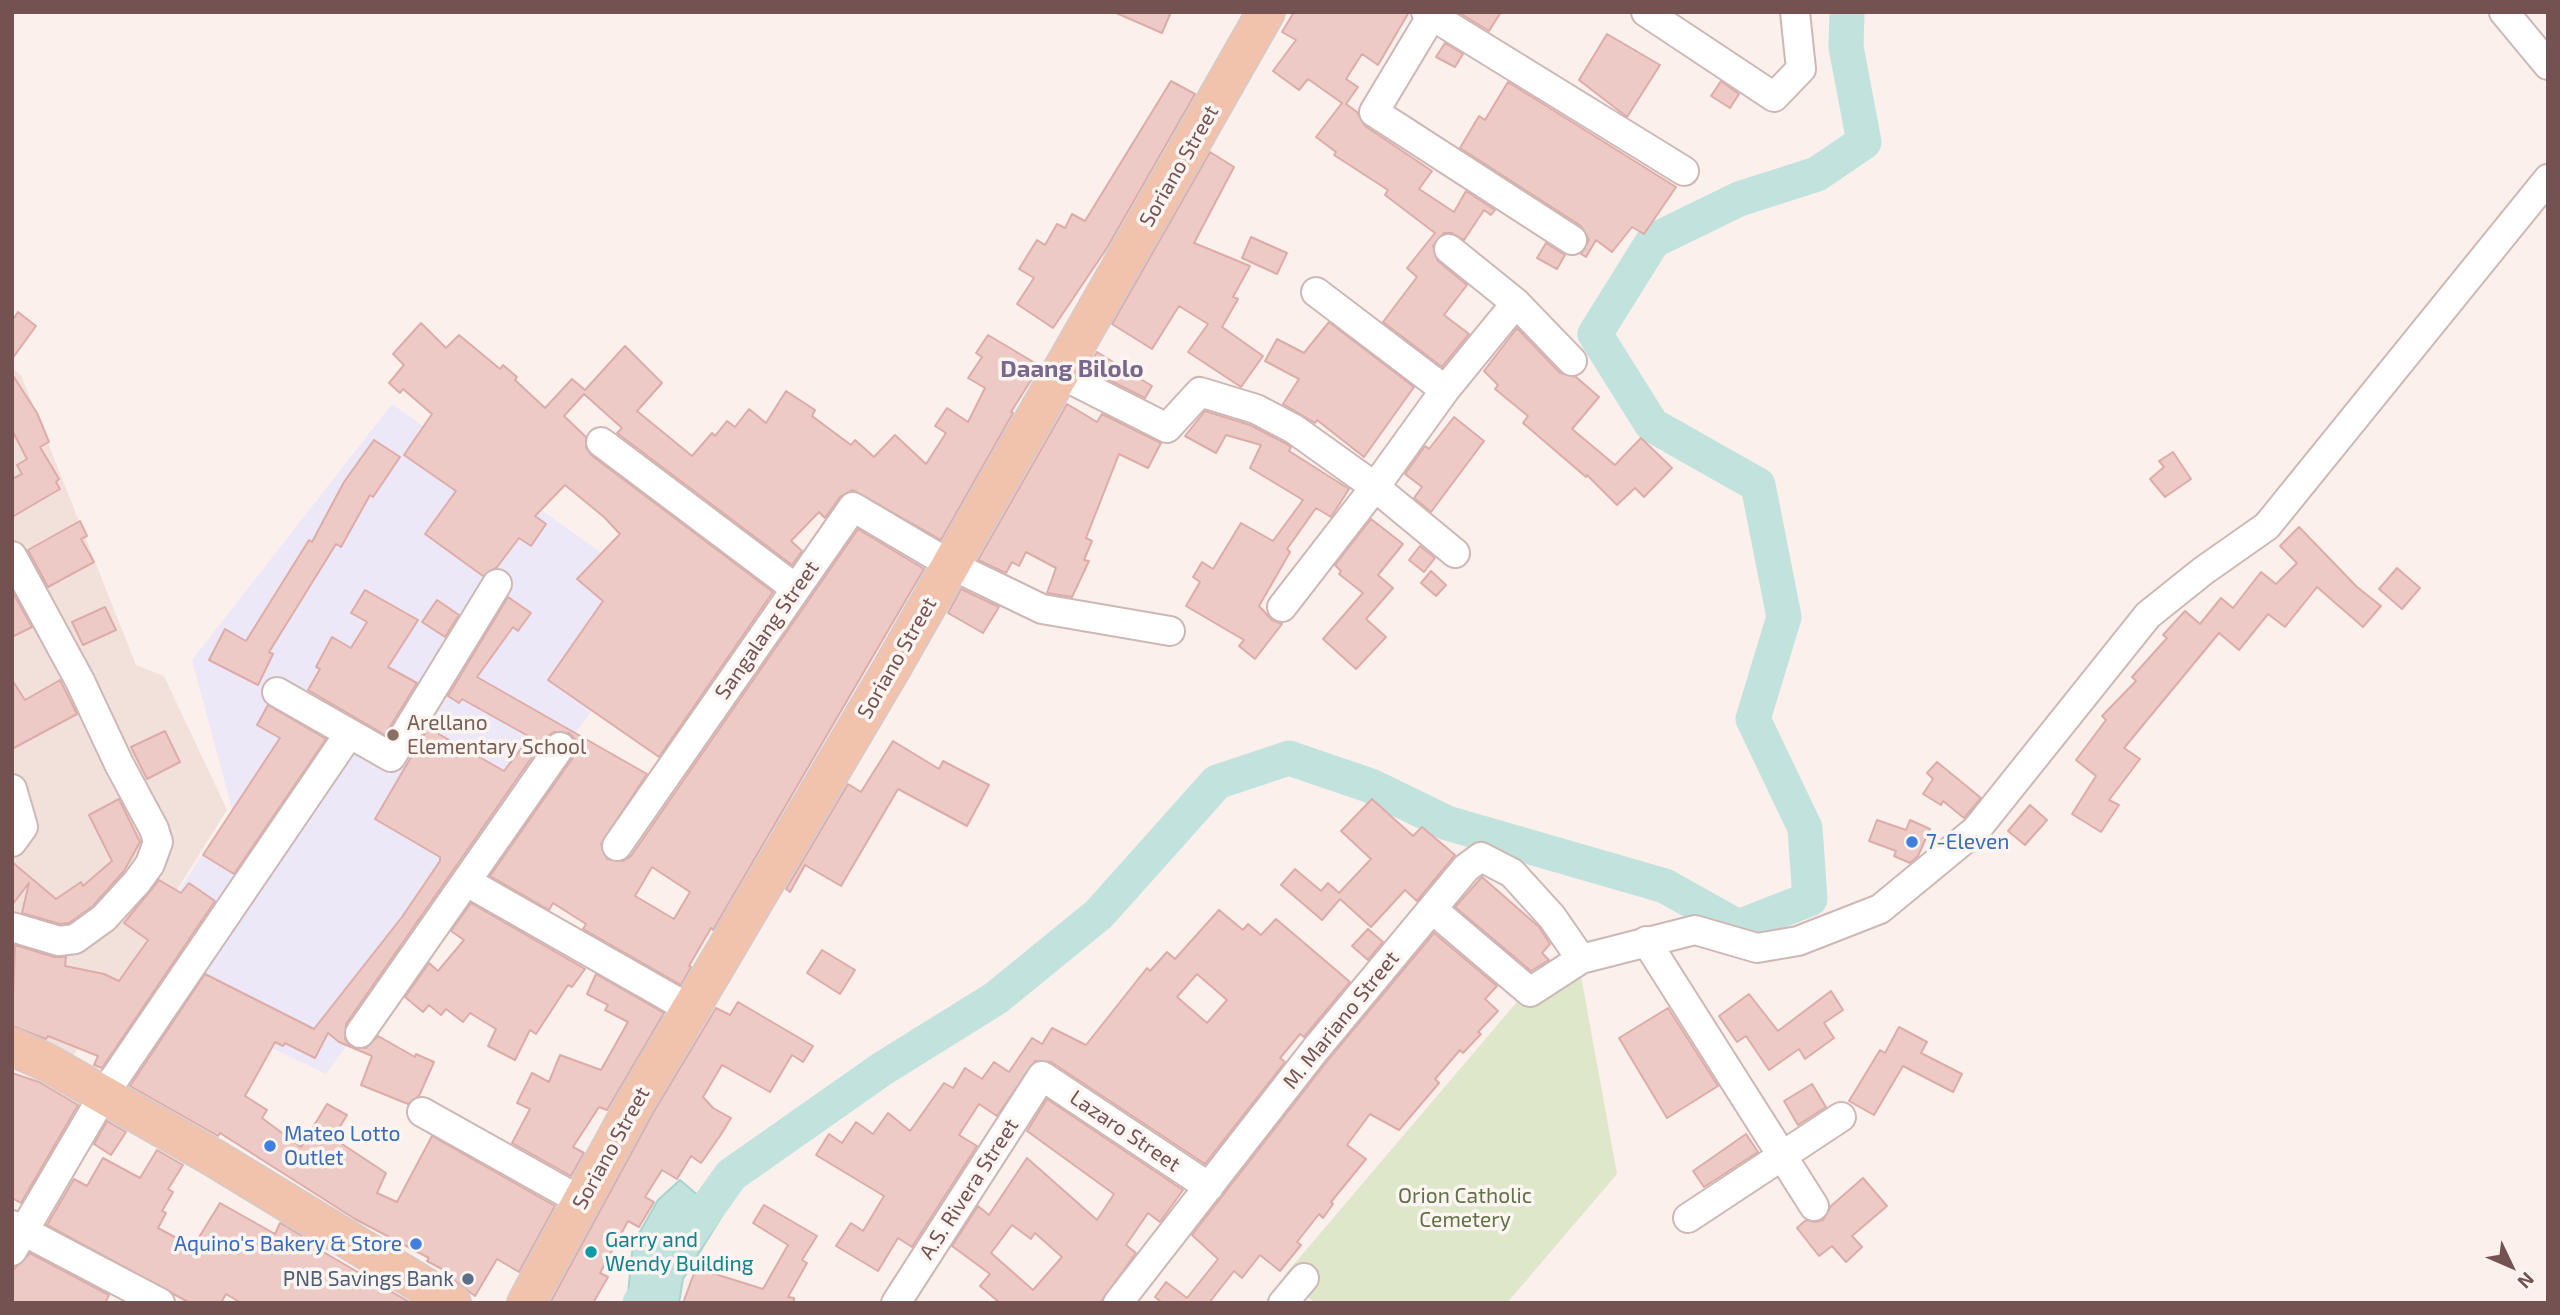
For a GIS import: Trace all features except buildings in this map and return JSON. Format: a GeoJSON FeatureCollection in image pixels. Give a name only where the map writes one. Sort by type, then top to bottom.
{"type":"FeatureCollection","features":[{"type":"Feature","properties":{"kind":"main road","name":"Soriano Street"},"geometry":{"type":"LineString","coordinates":[[526,1303],[690,1009],[951,565],[1266,12]]}},
{"type":"Feature","properties":{"kind":"main road"},"geometry":{"type":"LineString","coordinates":[[12,1047],[104,1094],[452,1303]]}},
{"type":"Feature","properties":{"kind":"street"},"geometry":{"type":"LineString","coordinates":[[1646,12],[1678,21],[1774,97],[1801,69],[1795,12]]}},
{"type":"Feature","properties":{"kind":"street"},"geometry":{"type":"LineString","coordinates":[[2504,12],[2548,65]]}},
{"type":"Feature","properties":{"kind":"street"},"geometry":{"type":"LineString","coordinates":[[1572,240],[1374,112],[1431,14],[1684,171]]}},
{"type":"Feature","properties":{"kind":"street"},"geometry":{"type":"LineString","coordinates":[[1432,909],[1530,992],[1581,959],[1646,941],[1695,930],[1757,948],[1798,941],[1880,909],[1976,830],[2148,615],[2203,571],[2267,526],[2548,179]]}},
{"type":"Feature","properties":{"kind":"street"},"geometry":{"type":"LineString","coordinates":[[1449,249],[1516,303],[1572,361]]}},
{"type":"Feature","properties":{"kind":"street"},"geometry":{"type":"LineString","coordinates":[[1317,292],[1445,390]]}},
{"type":"Feature","properties":{"kind":"street"},"geometry":{"type":"LineString","coordinates":[[1282,607],[1375,487],[1445,390],[1516,303]]}},
{"type":"Feature","properties":{"kind":"street"},"geometry":{"type":"LineString","coordinates":[[1060,374],[1167,428],[1200,392],[1256,409],[1294,429],[1375,487],[1455,553]]}},
{"type":"Feature","properties":{"kind":"street"},"geometry":{"type":"LineString","coordinates":[[601,442],[795,588]]}},
{"type":"Feature","properties":{"kind":"street","name":"Sangalang Street"},"geometry":{"type":"LineString","coordinates":[[617,846],[853,507],[951,565]]}},
{"type":"Feature","properties":{"kind":"street"},"geometry":{"type":"LineString","coordinates":[[12,556],[80,681],[158,842],[150,864],[137,882],[104,918],[75,939],[59,941],[12,927]]}},
{"type":"Feature","properties":{"kind":"street"},"geometry":{"type":"LineString","coordinates":[[951,565],[1042,609],[1170,631]]}},
{"type":"Feature","properties":{"kind":"street"},"geometry":{"type":"LineString","coordinates":[[277,692],[391,757],[497,584]]}},
{"type":"Feature","properties":{"kind":"street"},"geometry":{"type":"LineString","coordinates":[[160,1303],[16,1236],[104,1094],[349,734]]}},
{"type":"Feature","properties":{"kind":"street"},"geometry":{"type":"LineString","coordinates":[[360,1033],[560,747]]}},
{"type":"Feature","properties":{"kind":"street"},"geometry":{"type":"LineString","coordinates":[[12,789],[23,827],[12,842]]}},
{"type":"Feature","properties":{"kind":"street","name":"M. Mariano Street"},"geometry":{"type":"LineString","coordinates":[[1118,1303],[1315,1050],[1465,868],[1481,857],[1512,873],[1552,917],[1581,959]]}},
{"type":"Feature","properties":{"kind":"street"},"geometry":{"type":"LineString","coordinates":[[467,882],[690,1009]]}},
{"type":"Feature","properties":{"kind":"street"},"geometry":{"type":"LineString","coordinates":[[1646,941],[1814,1206]]}},
{"type":"Feature","properties":{"kind":"street","name":"Lazaro Street"},"geometry":{"type":"LineString","coordinates":[[1042,1076],[1209,1187]]}},
{"type":"Feature","properties":{"kind":"street","name":"A.S. Rivera Street"},"geometry":{"type":"LineString","coordinates":[[896,1303],[1042,1076]]}},
{"type":"Feature","properties":{"kind":"street"},"geometry":{"type":"LineString","coordinates":[[422,1112],[581,1201]]}},
{"type":"Feature","properties":{"kind":"street"},"geometry":{"type":"LineString","coordinates":[[1688,1217],[1840,1117]]}},
{"type":"Feature","properties":{"kind":"street"},"geometry":{"type":"LineString","coordinates":[[1283,1303],[1304,1278]]}},
{"type":"Feature","properties":{"kind":"shaded area"},"geometry":{"type":"Polygon","coordinates":[[[12,368],[21,375],[136,665],[164,676],[227,810],[73,1056],[12,1034],[12,368]]]}},
{"type":"Feature","properties":{"kind":"shaded area","name":"Arellano Elementary School"},"geometry":{"type":"Polygon","coordinates":[[[392,404],[671,602],[326,1074],[123,977],[232,809],[192,660],[392,404]]]}},
{"type":"Feature","properties":{"kind":"green space","name":"Orion Catholic Cemetery"},"geometry":{"type":"Polygon","coordinates":[[[1581,976],[1617,1174],[1507,1303],[1315,1303],[1283,1277],[1522,996],[1581,976]]]}},
{"type":"Feature","properties":{"kind":"water"},"geometry":{"type":"Polygon","coordinates":[[[680,1180],[722,1216],[683,1279],[679,1303],[627,1303],[633,1244],[658,1200],[680,1180]]]}},
{"type":"Feature","properties":{"kind":"waterway"},"geometry":{"type":"LineString","coordinates":[[640,1303],[731,1175],[882,1069],[996,998],[1099,914],[1217,782],[1289,758],[1371,786],[1447,823],[1665,886],[1738,927],[1810,899],[1805,828],[1753,719],[1784,617],[1758,485],[1652,425],[1595,334],[1653,241],[1739,199],[1817,174],[1864,142],[1846,47],[1847,12]]}},
{"type":"Feature","properties":{"kind":"place","name":"Arellano Elementary School"},"geometry":{"type":"Point","coordinates":[393,735]}},
{"type":"Feature","properties":{"kind":"place","name":"7-Eleven"},"geometry":{"type":"Point","coordinates":[1912,842]}},
{"type":"Feature","properties":{"kind":"place","name":"Mateo Lotto Outlet"},"geometry":{"type":"Point","coordinates":[270,1146]}},
{"type":"Feature","properties":{"kind":"place","name":"Aquino's Bakery & Store"},"geometry":{"type":"Point","coordinates":[416,1244]}},
{"type":"Feature","properties":{"kind":"place","name":"Garry and Wendy Building"},"geometry":{"type":"Point","coordinates":[591,1252]}},
{"type":"Feature","properties":{"kind":"place","name":"PNB Savings Bank"},"geometry":{"type":"Point","coordinates":[468,1279]}},
{"type":"Feature","properties":{"kind":"district","name":"Daang Bilolo"},"geometry":{"type":"Point","coordinates":[1072,369]}}]}
